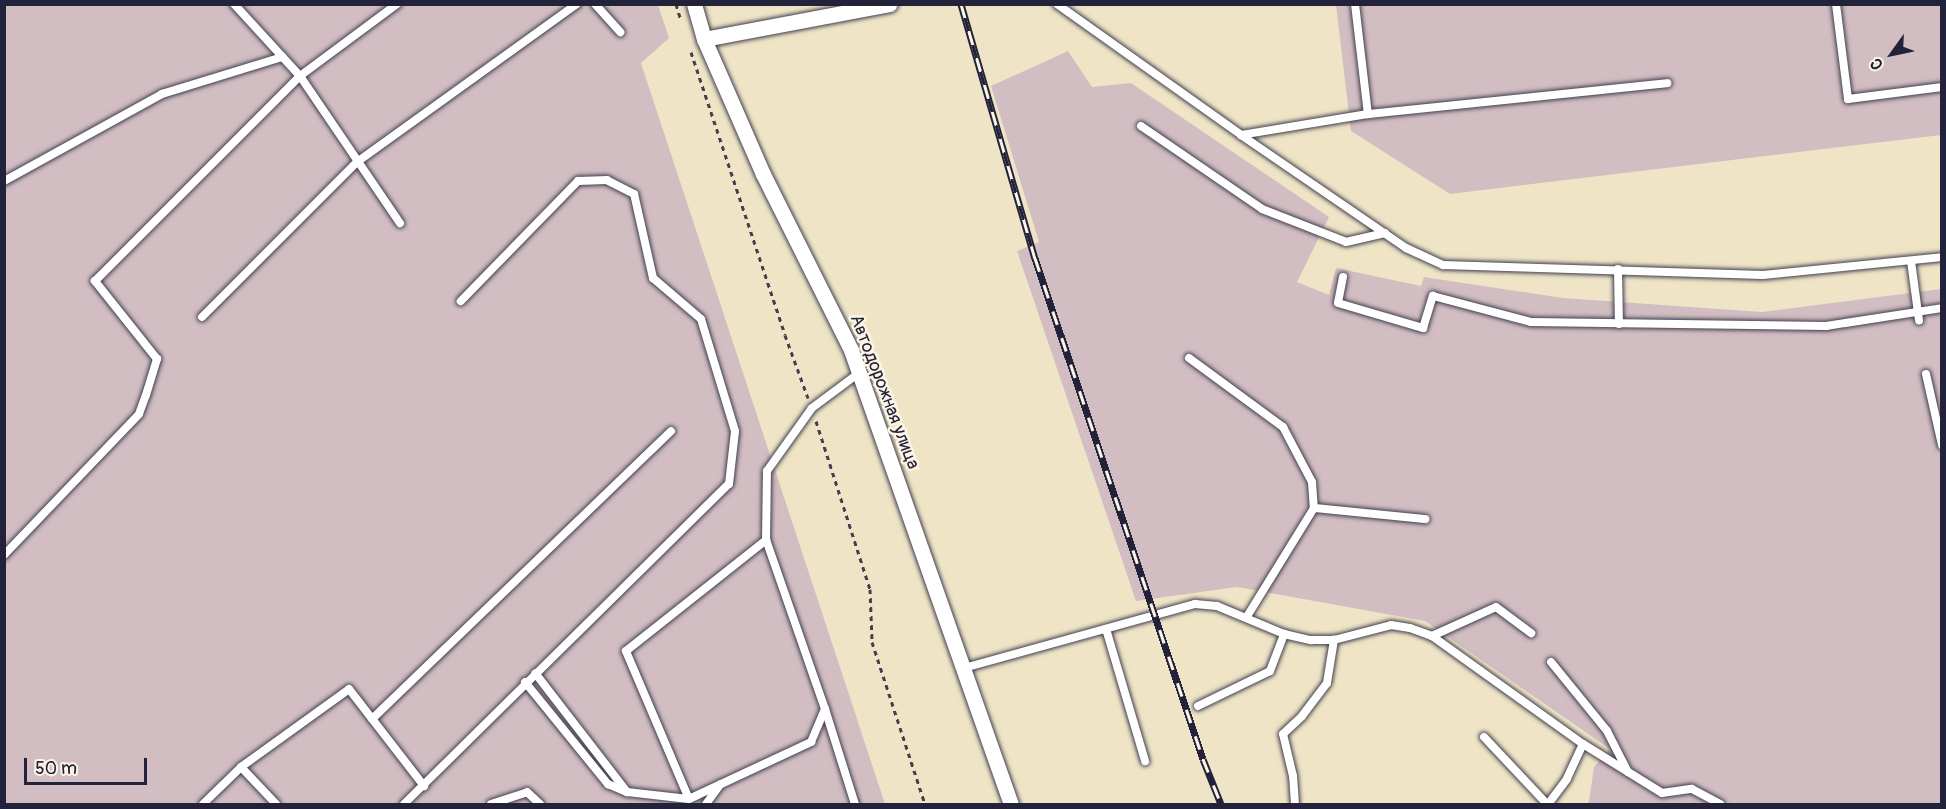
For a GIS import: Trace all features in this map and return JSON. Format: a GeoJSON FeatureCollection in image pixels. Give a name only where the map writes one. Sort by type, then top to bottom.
{"type":"FeatureCollection","features":[{"type":"Feature","properties":{"kind":"street","name":"Автодорожная улица"},"geometry":{"type":"LineString","coordinates":[[694,4],[704,39],[764,174],[851,350],[1011,804]]}},
{"type":"Feature","properties":{"kind":"street"},"geometry":{"type":"LineString","coordinates":[[704,39],[890,4]]}},
{"type":"Feature","properties":{"kind":"lane"},"geometry":{"type":"LineString","coordinates":[[234,4],[300,76],[400,223]]}},
{"type":"Feature","properties":{"kind":"lane"},"geometry":{"type":"LineString","coordinates":[[4,555],[139,414],[146,395],[157,359],[95,281],[300,76],[397,4]]}},
{"type":"Feature","properties":{"kind":"lane"},"geometry":{"type":"LineString","coordinates":[[202,317],[357,162],[577,4]]}},
{"type":"Feature","properties":{"kind":"lane"},"geometry":{"type":"LineString","coordinates":[[595,4],[620,32]]}},
{"type":"Feature","properties":{"kind":"lane"},"geometry":{"type":"LineString","coordinates":[[1057,4],[1241,135],[1406,248],[1443,265],[1763,275],[1941,257]]}},
{"type":"Feature","properties":{"kind":"lane"},"geometry":{"type":"LineString","coordinates":[[1355,4],[1368,114]]}},
{"type":"Feature","properties":{"kind":"lane"},"geometry":{"type":"LineString","coordinates":[[1836,4],[1848,99],[1941,87]]}},
{"type":"Feature","properties":{"kind":"lane"},"geometry":{"type":"LineString","coordinates":[[4,181],[162,94],[282,57]]}},
{"type":"Feature","properties":{"kind":"lane"},"geometry":{"type":"LineString","coordinates":[[1241,135],[1368,114],[1667,83]]}},
{"type":"Feature","properties":{"kind":"lane"},"geometry":{"type":"LineString","coordinates":[[1141,126],[1262,209],[1347,242],[1384,233]]}},
{"type":"Feature","properties":{"kind":"lane"},"geometry":{"type":"LineString","coordinates":[[404,804],[525,682],[729,484],[735,431],[701,320],[653,278],[634,194],[607,180],[578,181],[461,301]]}},
{"type":"Feature","properties":{"kind":"lane"},"geometry":{"type":"LineString","coordinates":[[1911,261],[1918,320]]}},
{"type":"Feature","properties":{"kind":"lane"},"geometry":{"type":"LineString","coordinates":[[1618,269],[1619,324]]}},
{"type":"Feature","properties":{"kind":"lane"},"geometry":{"type":"LineString","coordinates":[[1343,277],[1338,303],[1423,328],[1433,296],[1532,322],[1826,326],[1941,308]]}},
{"type":"Feature","properties":{"kind":"lane"},"geometry":{"type":"LineString","coordinates":[[1189,358],[1282,427],[1312,482],[1314,508],[1246,618]]}},
{"type":"Feature","properties":{"kind":"lane"},"geometry":{"type":"LineString","coordinates":[[855,804],[825,709],[766,540],[767,471],[812,408],[859,373]]}},
{"type":"Feature","properties":{"kind":"lane"},"geometry":{"type":"LineString","coordinates":[[1926,374],[1941,445]]}},
{"type":"Feature","properties":{"kind":"lane"},"geometry":{"type":"LineString","coordinates":[[372,719],[671,431]]}},
{"type":"Feature","properties":{"kind":"lane"},"geometry":{"type":"LineString","coordinates":[[1314,508],[1425,519]]}},
{"type":"Feature","properties":{"kind":"lane"},"geometry":{"type":"LineString","coordinates":[[689,799],[626,651],[766,540]]}},
{"type":"Feature","properties":{"kind":"lane"},"geometry":{"type":"LineString","coordinates":[[964,668],[1195,604],[1217,606],[1284,634],[1311,640],[1334,640],[1391,625],[1410,628],[1432,636],[1582,744],[1662,793],[1692,789],[1720,804]]}},
{"type":"Feature","properties":{"kind":"lane"},"geometry":{"type":"LineString","coordinates":[[1432,636],[1496,607],[1532,633]]}},
{"type":"Feature","properties":{"kind":"lane"},"geometry":{"type":"LineString","coordinates":[[1106,629],[1145,761]]}},
{"type":"Feature","properties":{"kind":"lane"},"geometry":{"type":"LineString","coordinates":[[1198,706],[1270,671],[1284,634]]}},
{"type":"Feature","properties":{"kind":"lane"},"geometry":{"type":"LineString","coordinates":[[1295,804],[1293,776],[1282,734],[1302,716],[1327,683],[1334,640]]}},
{"type":"Feature","properties":{"kind":"lane"},"geometry":{"type":"LineString","coordinates":[[1551,662],[1607,731],[1629,773]]}},
{"type":"Feature","properties":{"kind":"lane"},"geometry":{"type":"LineString","coordinates":[[535,673],[627,792]]}},
{"type":"Feature","properties":{"kind":"lane"},"geometry":{"type":"LineString","coordinates":[[525,682],[608,784],[627,792],[689,799],[811,742],[825,709]]}},
{"type":"Feature","properties":{"kind":"lane"},"geometry":{"type":"LineString","coordinates":[[203,804],[242,767],[349,689],[424,786]]}},
{"type":"Feature","properties":{"kind":"lane"},"geometry":{"type":"LineString","coordinates":[[1484,737],[1547,804],[1567,779],[1582,744]]}},
{"type":"Feature","properties":{"kind":"lane"},"geometry":{"type":"LineString","coordinates":[[242,767],[276,804]]}},
{"type":"Feature","properties":{"kind":"lane"},"geometry":{"type":"LineString","coordinates":[[706,804],[721,784]]}},
{"type":"Feature","properties":{"kind":"lane"},"geometry":{"type":"LineString","coordinates":[[491,804],[527,792],[540,804]]}},
{"type":"Feature","properties":{"kind":"shaded area"},"geometry":{"type":"Polygon","coordinates":[[[5,5],[658,5],[669,38],[641,63],[885,804],[5,804],[5,5]]]}},
{"type":"Feature","properties":{"kind":"shaded area"},"geometry":{"type":"Polygon","coordinates":[[[1336,5],[1941,5],[1941,135],[1450,194],[1351,131],[1336,5]]]}},
{"type":"Feature","properties":{"kind":"shaded area"},"geometry":{"type":"Polygon","coordinates":[[[1068,51],[1092,87],[1131,83],[1329,217],[1297,282],[1329,295],[1336,268],[1421,286],[1424,277],[1563,298],[1762,312],[1941,289],[1941,804],[1586,804],[1589,801],[1594,767],[1610,749],[1425,621],[1237,587],[1136,601],[1017,251],[1039,242],[991,86],[1068,51]]]}},
{"type":"Feature","properties":{"kind":"railway"},"geometry":{"type":"LineString","coordinates":[[961,4],[1035,258],[1203,759],[1221,804]]}}]}
